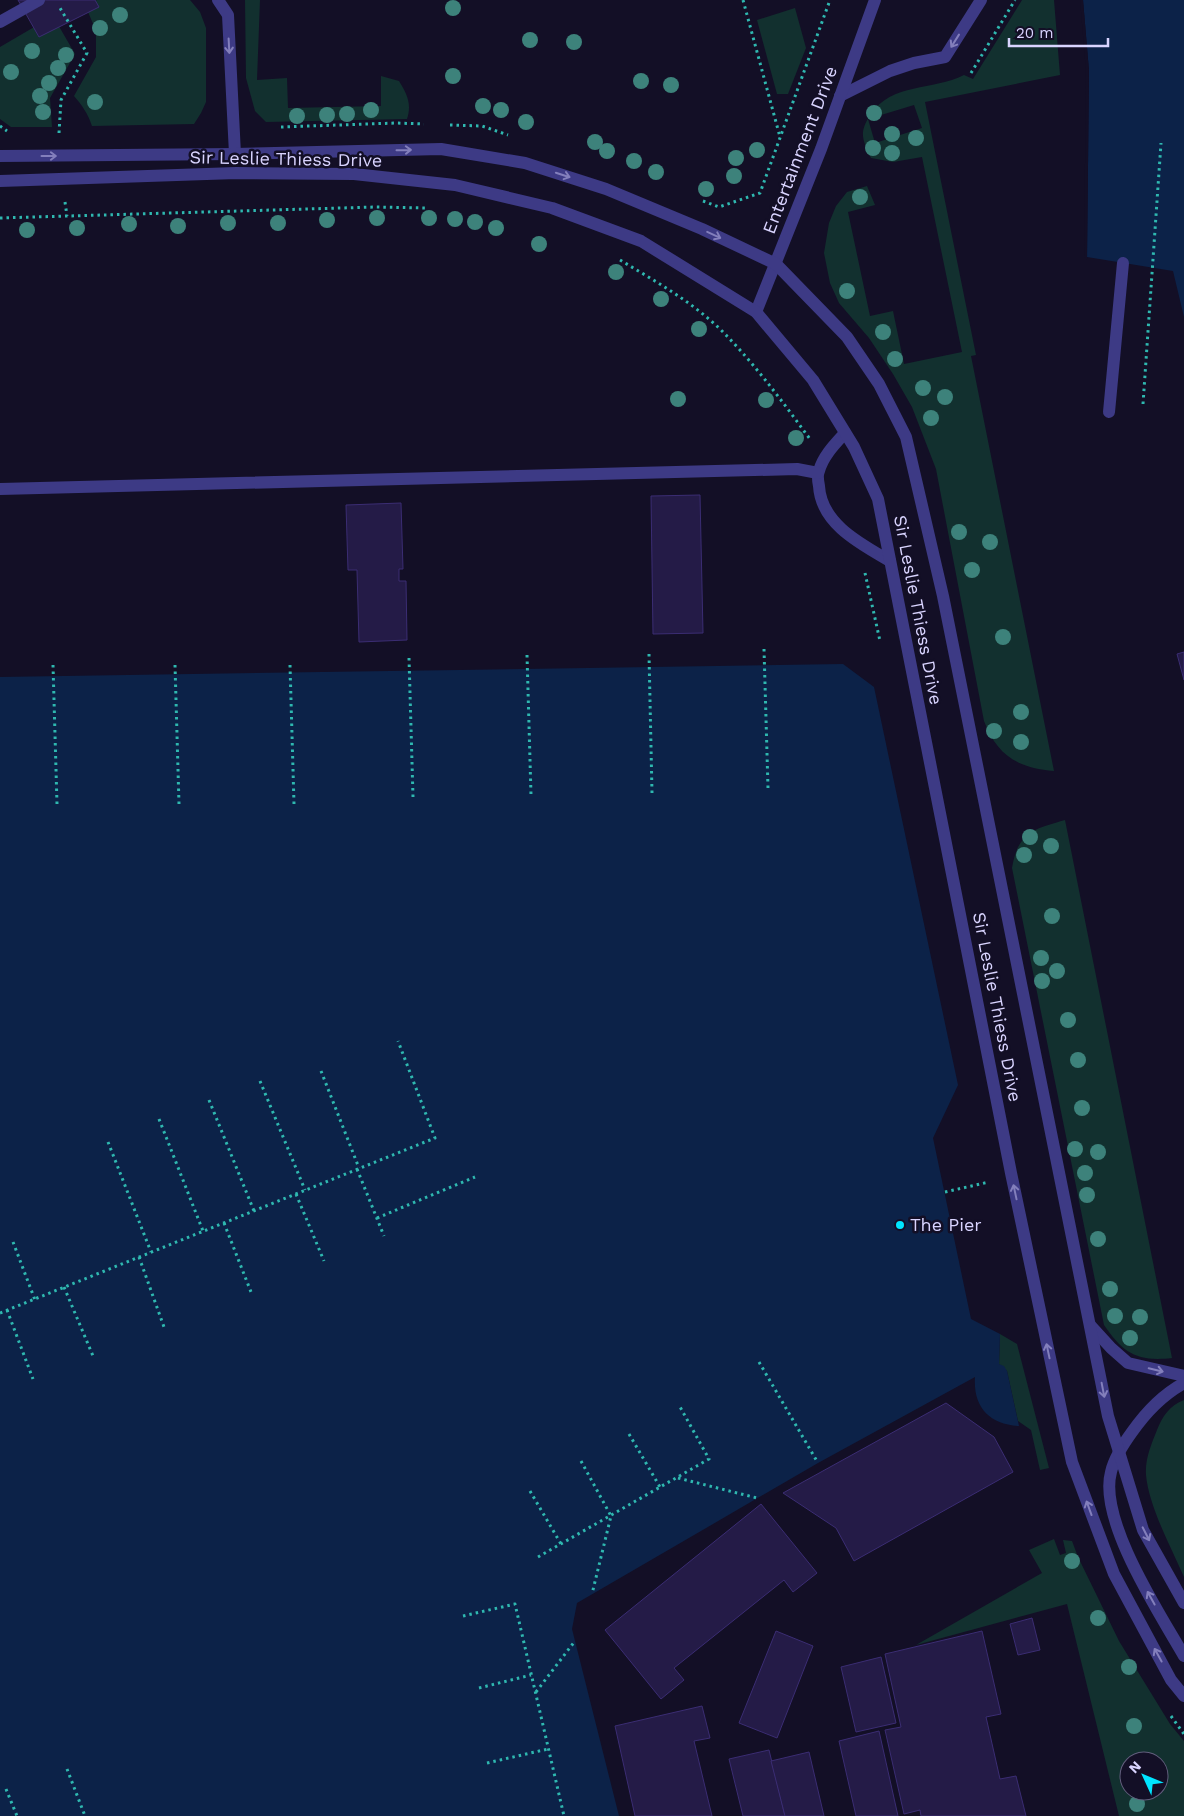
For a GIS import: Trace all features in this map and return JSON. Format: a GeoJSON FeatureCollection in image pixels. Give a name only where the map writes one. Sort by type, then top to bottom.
{"type":"FeatureCollection","features":[{"type":"Feature","properties":{"kind":"street"},"geometry":{"type":"LineString","coordinates":[[0,22],[39,0]]}},
{"type":"Feature","properties":{"kind":"street"},"geometry":{"type":"LineString","coordinates":[[218,0],[228,15],[235,154]]}},
{"type":"Feature","properties":{"kind":"street","name":"Entertainment Drive"},"geometry":{"type":"LineString","coordinates":[[756,312],[776,264],[875,0]]}},
{"type":"Feature","properties":{"kind":"street"},"geometry":{"type":"LineString","coordinates":[[840,96],[890,71],[914,63],[946,57],[981,0]]}},
{"type":"Feature","properties":{"kind":"street","name":"Sir Leslie Thiess Drive"},"geometry":{"type":"LineString","coordinates":[[0,156],[235,154],[441,149],[525,163],[606,188],[702,229],[776,264],[846,337],[879,384],[906,437],[943,596],[1108,1416],[1143,1530],[1184,1603]]}},
{"type":"Feature","properties":{"kind":"street","name":"Sir Leslie Thiess Drive"},"geometry":{"type":"LineString","coordinates":[[0,182],[236,173],[354,174],[455,185],[552,208],[641,241],[756,312],[813,380],[854,447],[878,499],[1011,1173],[1072,1462],[1114,1574],[1171,1680],[1184,1696]]}},
{"type":"Feature","properties":{"kind":"street"},"geometry":{"type":"LineString","coordinates":[[1109,412],[1122,263]]}},
{"type":"Feature","properties":{"kind":"street"},"geometry":{"type":"LineString","coordinates":[[845,433],[820,467],[819,492],[826,509],[836,524],[858,542],[890,561]]}},
{"type":"Feature","properties":{"kind":"street"},"geometry":{"type":"LineString","coordinates":[[0,489],[820,467]]}},
{"type":"Feature","properties":{"kind":"street"},"geometry":{"type":"LineString","coordinates":[[1090,1324],[1110,1348],[1128,1364],[1184,1376]]}},
{"type":"Feature","properties":{"kind":"street"},"geometry":{"type":"LineString","coordinates":[[1184,1383],[1160,1399],[1143,1417],[1119,1454],[1111,1472],[1109,1490],[1112,1510],[1133,1565],[1184,1656]]}},
{"type":"Feature","properties":{"kind":"path"},"geometry":{"type":"LineString","coordinates":[[55,0],[87,53],[61,100],[59,133]]}},
{"type":"Feature","properties":{"kind":"path"},"geometry":{"type":"LineString","coordinates":[[744,0],[780,138],[830,0]]}},
{"type":"Feature","properties":{"kind":"path"},"geometry":{"type":"LineString","coordinates":[[971,73],[1014,0]]}},
{"type":"Feature","properties":{"kind":"path"},"geometry":{"type":"LineString","coordinates":[[0,126],[10,133]]}},
{"type":"Feature","properties":{"kind":"path"},"geometry":{"type":"LineString","coordinates":[[1142,404],[1161,142]]}},
{"type":"Feature","properties":{"kind":"path"},"geometry":{"type":"LineString","coordinates":[[0,218],[375,207],[430,208]]}},
{"type":"Feature","properties":{"kind":"path"},"geometry":{"type":"LineString","coordinates":[[612,257],[670,290],[720,329],[769,384],[812,443],[820,467]]}},
{"type":"Feature","properties":{"kind":"path"},"geometry":{"type":"LineString","coordinates":[[858,542],[880,645]]}},
{"type":"Feature","properties":{"kind":"path"},"geometry":{"type":"LineString","coordinates":[[764,649],[768,788]]}},
{"type":"Feature","properties":{"kind":"path"},"geometry":{"type":"LineString","coordinates":[[649,654],[652,793]]}},
{"type":"Feature","properties":{"kind":"path"},"geometry":{"type":"LineString","coordinates":[[527,655],[531,795]]}},
{"type":"Feature","properties":{"kind":"path"},"geometry":{"type":"LineString","coordinates":[[409,658],[413,797]]}},
{"type":"Feature","properties":{"kind":"path"},"geometry":{"type":"LineString","coordinates":[[53,665],[57,804]]}},
{"type":"Feature","properties":{"kind":"path"},"geometry":{"type":"LineString","coordinates":[[175,665],[179,804]]}},
{"type":"Feature","properties":{"kind":"path"},"geometry":{"type":"LineString","coordinates":[[290,665],[294,804]]}},
{"type":"Feature","properties":{"kind":"path"},"geometry":{"type":"LineString","coordinates":[[0,1313],[435,1138],[398,1040]]}},
{"type":"Feature","properties":{"kind":"path"},"geometry":{"type":"LineString","coordinates":[[321,1071],[384,1236]]}},
{"type":"Feature","properties":{"kind":"path"},"geometry":{"type":"LineString","coordinates":[[260,1081],[305,1190]]}},
{"type":"Feature","properties":{"kind":"path"},"geometry":{"type":"LineString","coordinates":[[209,1100],[254,1211]]}},
{"type":"Feature","properties":{"kind":"path"},"geometry":{"type":"LineString","coordinates":[[159,1119],[203,1231]]}},
{"type":"Feature","properties":{"kind":"path"},"geometry":{"type":"LineString","coordinates":[[108,1142],[151,1252]]}},
{"type":"Feature","properties":{"kind":"path"},"geometry":{"type":"LineString","coordinates":[[945,1192],[990,1182],[988,1172]]}},
{"type":"Feature","properties":{"kind":"path"},"geometry":{"type":"LineString","coordinates":[[377,1218],[475,1177]]}},
{"type":"Feature","properties":{"kind":"path"},"geometry":{"type":"LineString","coordinates":[[296,1194],[324,1261]]}},
{"type":"Feature","properties":{"kind":"path"},"geometry":{"type":"LineString","coordinates":[[224,1223],[251,1292]]}},
{"type":"Feature","properties":{"kind":"path"},"geometry":{"type":"LineString","coordinates":[[14,1242],[35,1300]]}},
{"type":"Feature","properties":{"kind":"path"},"geometry":{"type":"LineString","coordinates":[[139,1257],[164,1327]]}},
{"type":"Feature","properties":{"kind":"path"},"geometry":{"type":"LineString","coordinates":[[64,1288],[93,1356]]}},
{"type":"Feature","properties":{"kind":"path"},"geometry":{"type":"LineString","coordinates":[[7,1310],[33,1379]]}},
{"type":"Feature","properties":{"kind":"path"},"geometry":{"type":"LineString","coordinates":[[759,1362],[818,1463]]}},
{"type":"Feature","properties":{"kind":"path"},"geometry":{"type":"LineString","coordinates":[[538,1557],[709,1459],[679,1406]]}},
{"type":"Feature","properties":{"kind":"path"},"geometry":{"type":"LineString","coordinates":[[629,1434],[660,1487]]}},
{"type":"Feature","properties":{"kind":"path"},"geometry":{"type":"LineString","coordinates":[[581,1461],[611,1516],[592,1594]]}},
{"type":"Feature","properties":{"kind":"path"},"geometry":{"type":"LineString","coordinates":[[676,1478],[757,1498]]}},
{"type":"Feature","properties":{"kind":"path"},"geometry":{"type":"LineString","coordinates":[[530,1491],[561,1544]]}},
{"type":"Feature","properties":{"kind":"path"},"geometry":{"type":"LineString","coordinates":[[463,1616],[515,1604],[564,1816]]}},
{"type":"Feature","properties":{"kind":"path"},"geometry":{"type":"LineString","coordinates":[[536,1692],[575,1641]]}},
{"type":"Feature","properties":{"kind":"path"},"geometry":{"type":"LineString","coordinates":[[479,1688],[531,1675]]}},
{"type":"Feature","properties":{"kind":"path"},"geometry":{"type":"LineString","coordinates":[[1170,1713],[1184,1734]]}},
{"type":"Feature","properties":{"kind":"path"},"geometry":{"type":"LineString","coordinates":[[487,1763],[548,1749]]}},
{"type":"Feature","properties":{"kind":"path"},"geometry":{"type":"LineString","coordinates":[[67,1769],[85,1816]]}},
{"type":"Feature","properties":{"kind":"path"},"geometry":{"type":"LineString","coordinates":[[6,1789],[16,1816]]}},
{"type":"Feature","properties":{"kind":"green space"},"geometry":{"type":"Polygon","coordinates":[[[97,0],[190,0],[200,12],[206,28],[206,102],[194,124],[92,126],[85,110],[74,96],[96,57],[96,31],[86,7],[97,0]]]}},
{"type":"Feature","properties":{"kind":"green space"},"geometry":{"type":"Polygon","coordinates":[[[245,0],[260,0],[257,80],[287,78],[288,108],[381,106],[381,76],[399,81],[408,99],[407,119],[266,122],[255,111],[246,78],[245,0]]]}},
{"type":"Feature","properties":{"kind":"green space"},"geometry":{"type":"Polygon","coordinates":[[[1022,0],[1054,0],[1060,75],[925,102],[976,355],[971,356],[1054,771],[1029,767],[1010,758],[995,743],[989,733],[984,721],[936,469],[912,407],[893,374],[869,338],[839,303],[830,283],[824,253],[829,223],[836,206],[847,192],[867,186],[875,205],[848,212],[870,316],[893,311],[904,364],[962,352],[922,157],[893,162],[871,158],[864,141],[863,132],[864,127],[867,121],[870,115],[879,104],[890,97],[901,92],[952,80],[964,75],[973,79],[1022,0]],[[914,105],[868,119],[875,143],[922,128],[914,105]]]}},
{"type":"Feature","properties":{"kind":"green space"},"geometry":{"type":"Polygon","coordinates":[[[795,8],[806,48],[788,94],[777,94],[757,20],[795,8]]]}},
{"type":"Feature","properties":{"kind":"green space"},"geometry":{"type":"Polygon","coordinates":[[[53,16],[75,54],[50,98],[52,127],[11,127],[0,119],[0,47],[53,16]]]}},
{"type":"Feature","properties":{"kind":"green space"},"geometry":{"type":"Polygon","coordinates":[[[1065,820],[1172,1358],[1149,1358],[1132,1354],[1118,1343],[1104,1325],[1012,868],[1018,847],[1023,839],[1044,826],[1065,820]]]}},
{"type":"Feature","properties":{"kind":"green space"},"geometry":{"type":"Polygon","coordinates":[[[1000,1334],[1017,1344],[1049,1468],[1040,1470],[1031,1430],[1018,1421],[1007,1371],[999,1364],[1000,1334]]]}},
{"type":"Feature","properties":{"kind":"green space"},"geometry":{"type":"Polygon","coordinates":[[[1184,1400],[1184,1577],[1151,1500],[1146,1469],[1147,1458],[1161,1421],[1171,1408],[1184,1400]]]}},
{"type":"Feature","properties":{"kind":"green space"},"geometry":{"type":"Polygon","coordinates":[[[1054,1539],[1060,1555],[1066,1553],[1063,1540],[1072,1541],[1119,1641],[1170,1724],[1184,1741],[1184,1816],[1119,1816],[1067,1604],[916,1645],[1042,1573],[1029,1550],[1054,1539]]]}},
{"type":"Feature","properties":{"kind":"water"},"geometry":{"type":"Polygon","coordinates":[[[1083,0],[1184,0],[1184,317],[1173,271],[1087,257],[1089,71],[1083,0]]]}},
{"type":"Feature","properties":{"kind":"water"},"geometry":{"type":"Polygon","coordinates":[[[843,664],[874,687],[958,1085],[933,1138],[971,1319],[1000,1334],[999,1364],[1004,1366],[1007,1371],[1019,1426],[999,1422],[985,1412],[977,1397],[975,1377],[818,1463],[577,1603],[572,1629],[619,1816],[0,1816],[0,677],[843,664]]]}},
{"type":"Feature","properties":{"kind":"pier"},"geometry":{"type":"Polygon","coordinates":[[[1080,0],[1083,0],[1089,71],[1087,260],[1084,257],[1086,71],[1080,0]]]}},
{"type":"Feature","properties":{"kind":"building"},"geometry":{"type":"Polygon","coordinates":[[[18,0],[95,0],[99,7],[39,37],[18,0]]]}},
{"type":"Feature","properties":{"kind":"building"},"geometry":{"type":"Polygon","coordinates":[[[700,495],[703,633],[653,634],[651,496],[700,495]]]}},
{"type":"Feature","properties":{"kind":"building"},"geometry":{"type":"Polygon","coordinates":[[[401,503],[403,569],[399,569],[399,581],[406,581],[407,640],[359,642],[357,570],[348,570],[346,505],[401,503]]]}},
{"type":"Feature","properties":{"kind":"building"},"geometry":{"type":"Polygon","coordinates":[[[1184,652],[1184,680],[1177,654],[1184,652]]]}},
{"type":"Feature","properties":{"kind":"building"},"geometry":{"type":"Polygon","coordinates":[[[946,1403],[994,1437],[1013,1472],[854,1561],[836,1528],[783,1493],[946,1403]]]}},
{"type":"Feature","properties":{"kind":"building"},"geometry":{"type":"Polygon","coordinates":[[[761,1504],[817,1573],[793,1592],[784,1580],[674,1668],[684,1680],[661,1699],[605,1630],[761,1504]]]}},
{"type":"Feature","properties":{"kind":"building"},"geometry":{"type":"Polygon","coordinates":[[[1032,1618],[1040,1650],[1018,1655],[1010,1624],[1032,1618]]]}},
{"type":"Feature","properties":{"kind":"building"},"geometry":{"type":"Polygon","coordinates":[[[776,1631],[813,1646],[777,1738],[739,1723],[776,1631]]]}},
{"type":"Feature","properties":{"kind":"building"},"geometry":{"type":"Polygon","coordinates":[[[982,1631],[1001,1714],[986,1717],[1000,1779],[1016,1776],[1026,1816],[921,1816],[920,1810],[904,1814],[885,1730],[901,1727],[885,1654],[982,1631]]]}},
{"type":"Feature","properties":{"kind":"building"},"geometry":{"type":"Polygon","coordinates":[[[881,1657],[896,1723],[856,1732],[841,1667],[881,1657]]]}},
{"type":"Feature","properties":{"kind":"building"},"geometry":{"type":"Polygon","coordinates":[[[702,1706],[710,1738],[694,1741],[712,1816],[635,1816],[615,1726],[702,1706]]]}},
{"type":"Feature","properties":{"kind":"building"},"geometry":{"type":"Polygon","coordinates":[[[879,1731],[898,1816],[856,1816],[839,1741],[879,1731]]]}},
{"type":"Feature","properties":{"kind":"building"},"geometry":{"type":"Polygon","coordinates":[[[769,1750],[785,1816],[743,1816],[729,1759],[769,1750]]]}},
{"type":"Feature","properties":{"kind":"building"},"geometry":{"type":"Polygon","coordinates":[[[809,1752],[824,1816],[785,1816],[771,1761],[809,1752]]]}},
{"type":"Feature","properties":{"kind":"place","name":"The Pier"},"geometry":{"type":"Point","coordinates":[900,1225]}}]}
